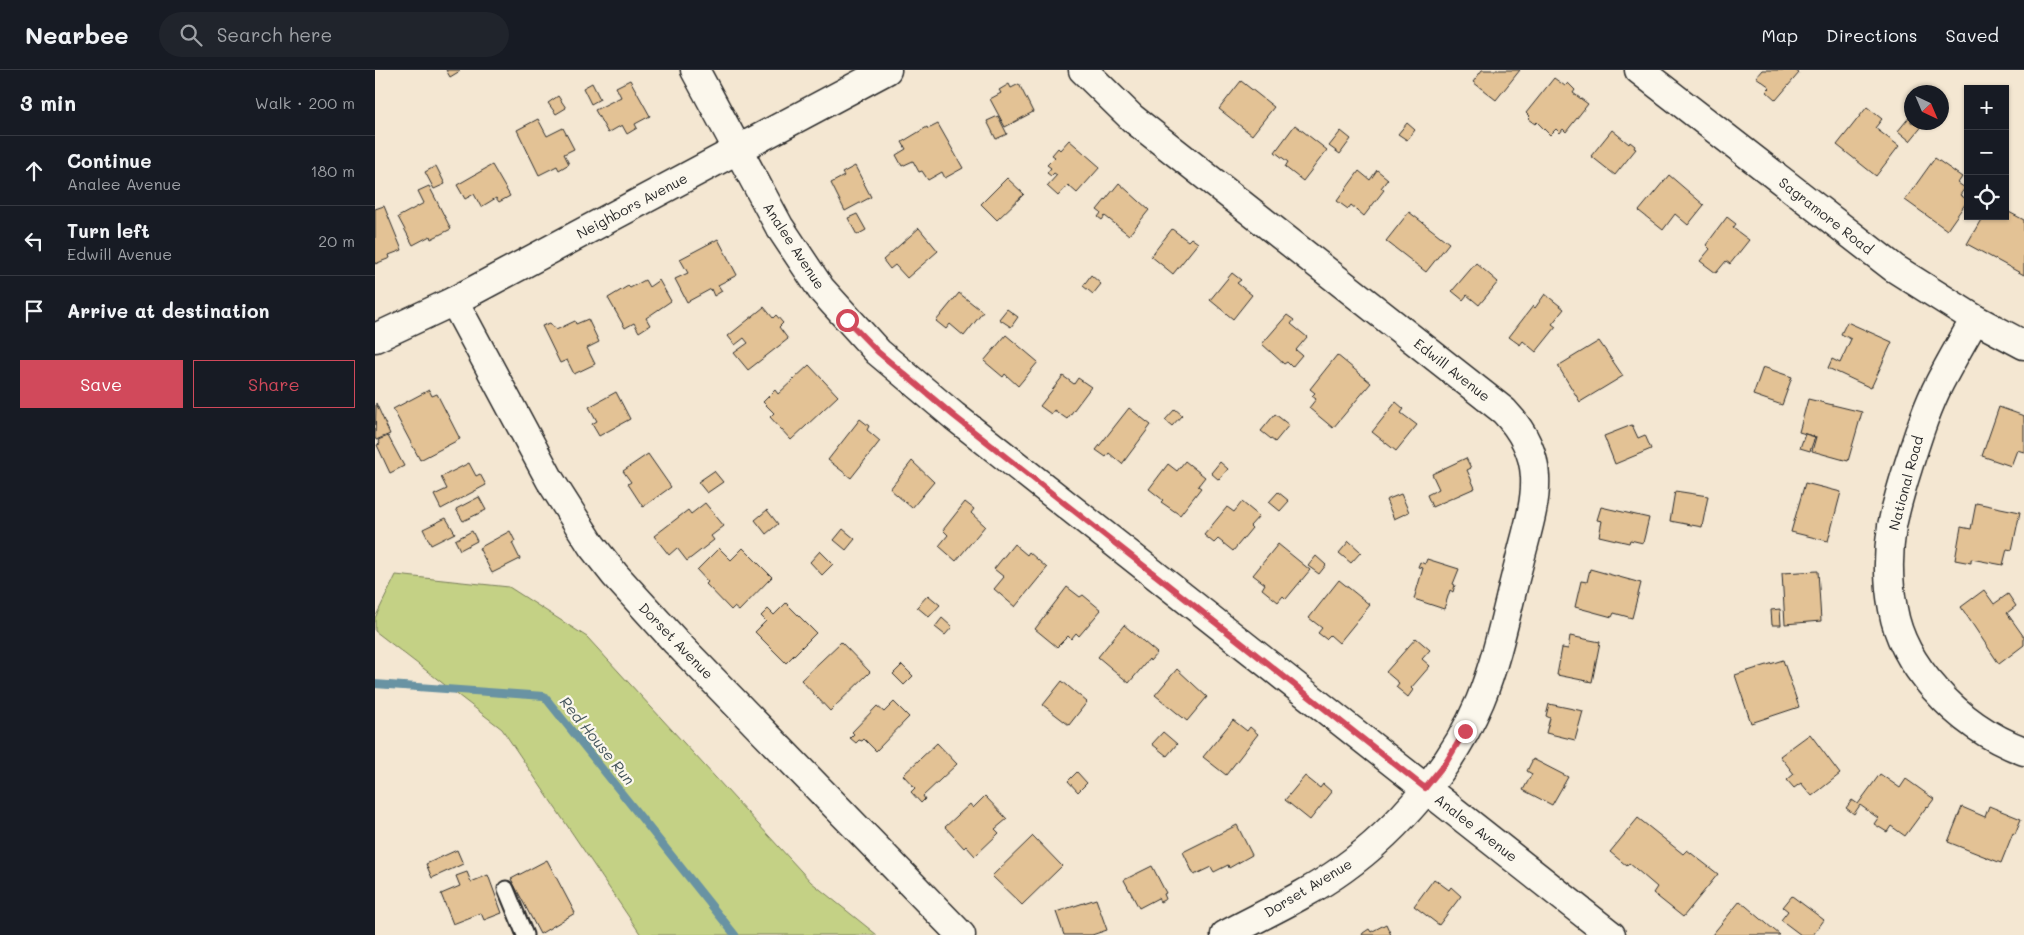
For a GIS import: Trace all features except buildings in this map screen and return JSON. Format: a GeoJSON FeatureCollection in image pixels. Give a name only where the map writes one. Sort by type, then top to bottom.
{"type":"FeatureCollection","features":[{"type":"Feature","properties":{"kind":"street","name":"Analee Avenue"},"geometry":{"type":"LineString","coordinates":[[695,70],[779,226],[799,258],[821,289],[878,352],[954,416],[1611,935]]}},
{"type":"Feature","properties":{"kind":"street","name":"Neighbors Avenue"},"geometry":{"type":"LineString","coordinates":[[375,338],[454,301],[887,70]]}},
{"type":"Feature","properties":{"kind":"street","name":"Edwill Avenue"},"geometry":{"type":"LineString","coordinates":[[1083,70],[1132,118],[1505,412],[1519,426],[1529,445],[1535,465],[1536,485],[1532,513],[1491,667],[1480,700],[1465,731],[1447,761],[1425,788]]}},
{"type":"Feature","properties":{"kind":"street","name":"Sagramore Road"},"geometry":{"type":"LineString","coordinates":[[1639,70],[1886,262],[1975,319],[2024,345]]}},
{"type":"Feature","properties":{"kind":"street","name":"Dorset Avenue"},"geometry":{"type":"LineString","coordinates":[[454,301],[550,480],[587,539],[609,568],[683,649],[961,935]]}},
{"type":"Feature","properties":{"kind":"street","name":"National Road"},"geometry":{"type":"LineString","coordinates":[[1975,319],[1939,384],[1920,429],[1904,481],[1892,526],[1890,571],[1893,610],[1904,644],[1921,674],[1944,700],[1967,721],[1991,736],[2024,751]]}},
{"type":"Feature","properties":{"kind":"street","name":"Dorset Avenue"},"geometry":{"type":"LineString","coordinates":[[1225,935],[1342,870],[1371,848],[1399,821],[1425,788]]}},
{"type":"Feature","properties":{"kind":"lane"},"geometry":{"type":"LineString","coordinates":[[506,889],[525,935]]}},
{"type":"Feature","properties":{"kind":"green space"},"geometry":{"type":"Polygon","coordinates":[[[396,575],[509,587],[587,637],[811,882],[877,935],[641,935],[502,729],[375,631],[375,618],[396,575]]]}},
{"type":"Feature","properties":{"kind":"waterway","name":"Red House Run"},"geometry":{"type":"LineString","coordinates":[[375,684],[544,696],[735,935]]}},
{"type":"Feature","properties":{"kind":"route"},"geometry":{"type":"LineString","coordinates":[[847,320],[878,352],[954,416],[1425,788],[1447,761],[1465,731]]}}]}
